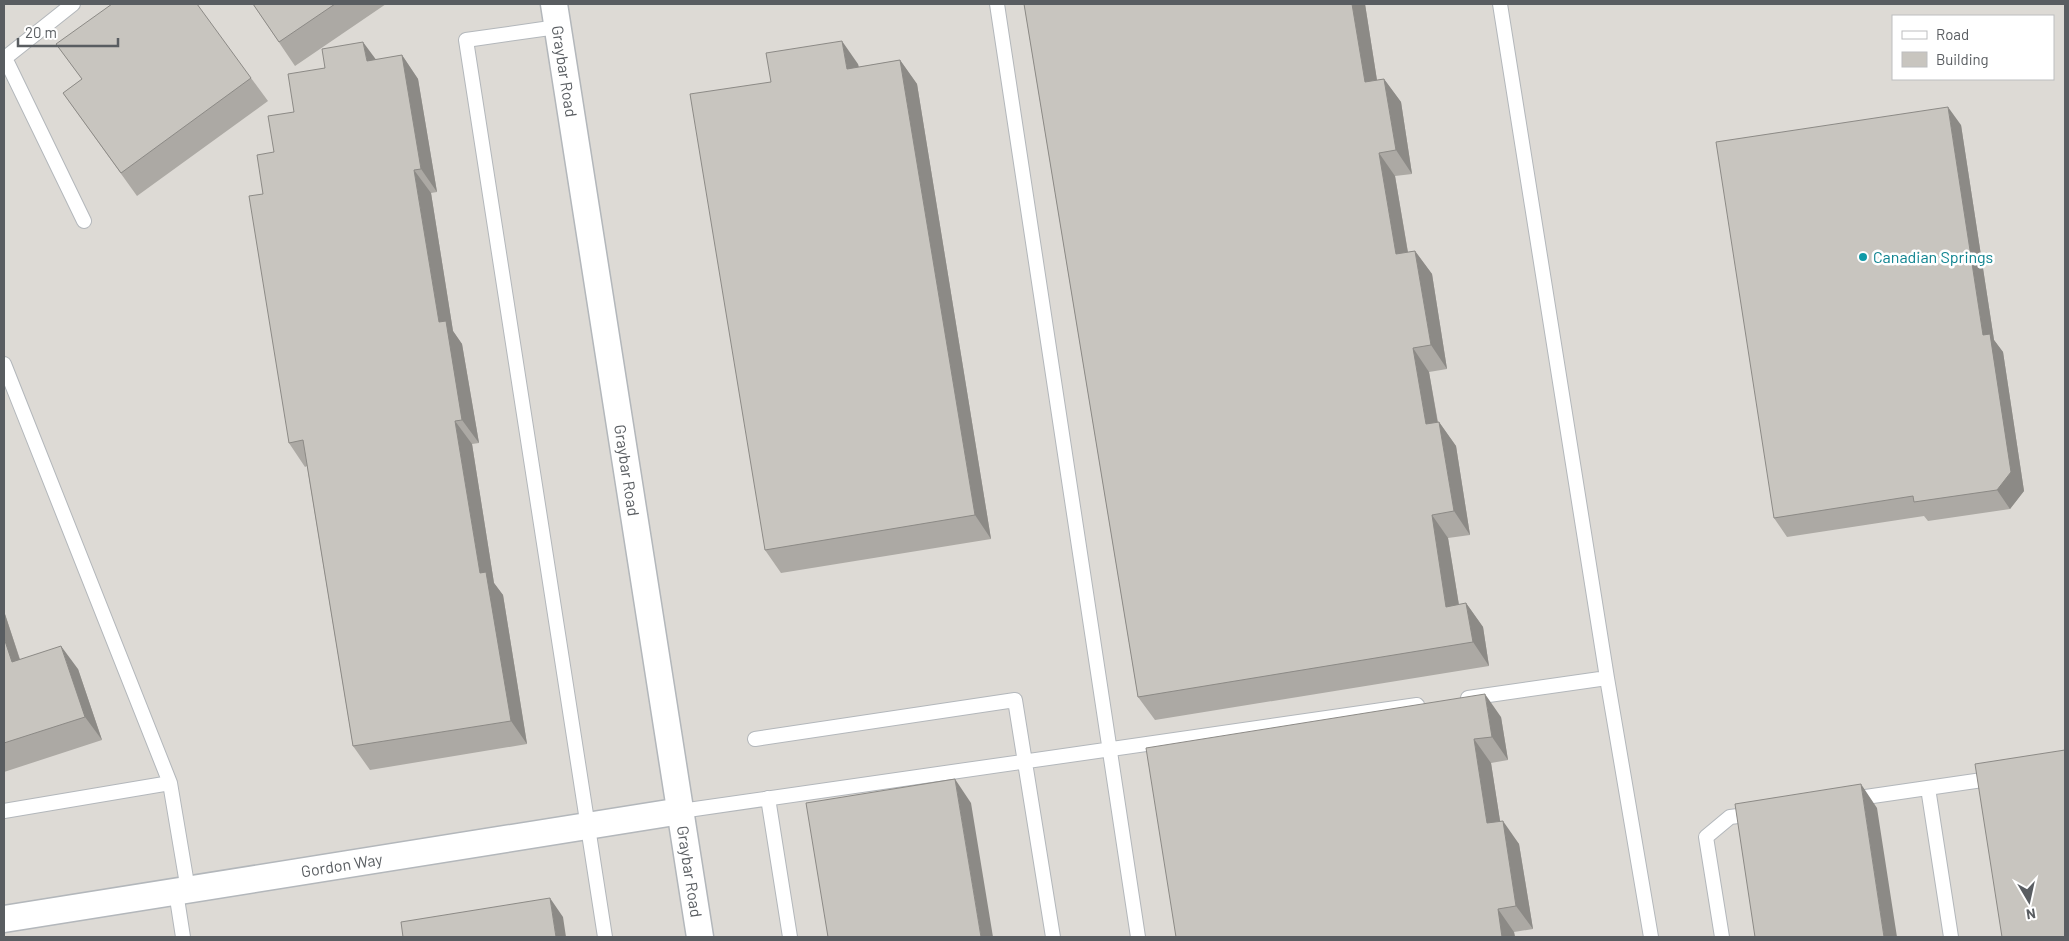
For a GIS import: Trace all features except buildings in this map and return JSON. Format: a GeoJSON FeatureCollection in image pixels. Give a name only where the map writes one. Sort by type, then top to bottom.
{"type":"FeatureCollection","features":[{"type":"Feature","properties":{"kind":"street","name":"Graybar Road"},"geometry":{"type":"LineString","coordinates":[[556,15],[700,937]]}},
{"type":"Feature","properties":{"kind":"street","name":"Gordon Way"},"geometry":{"type":"LineString","coordinates":[[4,919],[681,811]]}},
{"type":"Feature","properties":{"kind":"lane"},"geometry":{"type":"LineString","coordinates":[[73,4],[4,57],[84,220]]}},
{"type":"Feature","properties":{"kind":"lane"},"geometry":{"type":"LineString","coordinates":[[997,4],[1138,937]]}},
{"type":"Feature","properties":{"kind":"lane"},"geometry":{"type":"LineString","coordinates":[[1500,4],[1607,678],[1651,937]]}},
{"type":"Feature","properties":{"kind":"lane"},"geometry":{"type":"LineString","coordinates":[[556,15],[466,40],[605,937]]}},
{"type":"Feature","properties":{"kind":"lane"},"geometry":{"type":"LineString","coordinates":[[4,364],[170,783],[182,891],[183,937]]}},
{"type":"Feature","properties":{"kind":"lane"},"geometry":{"type":"LineString","coordinates":[[1451,700],[1607,678]]}},
{"type":"Feature","properties":{"kind":"lane"},"geometry":{"type":"LineString","coordinates":[[755,739],[1015,700],[1053,937]]}},
{"type":"Feature","properties":{"kind":"lane"},"geometry":{"type":"LineString","coordinates":[[681,811],[1431,703]]}},
{"type":"Feature","properties":{"kind":"lane"},"geometry":{"type":"LineString","coordinates":[[1843,801],[2006,777]]}},
{"type":"Feature","properties":{"kind":"lane"},"geometry":{"type":"LineString","coordinates":[[4,811],[170,783]]}},
{"type":"Feature","properties":{"kind":"lane"},"geometry":{"type":"LineString","coordinates":[[1928,788],[1951,937]]}},
{"type":"Feature","properties":{"kind":"lane"},"geometry":{"type":"LineString","coordinates":[[768,798],[790,937]]}},
{"type":"Feature","properties":{"kind":"lane"},"geometry":{"type":"LineString","coordinates":[[1722,937],[1706,837],[1730,817],[1768,812]]}},
{"type":"Feature","properties":{"kind":"shaded area"},"geometry":{"type":"Polygon","coordinates":[[[4,4],[2065,4],[2065,937],[4,937],[4,4]]]}},
{"type":"Feature","properties":{"kind":"place","name":"Canadian Springs"},"geometry":{"type":"Point","coordinates":[1863,257]}}]}
